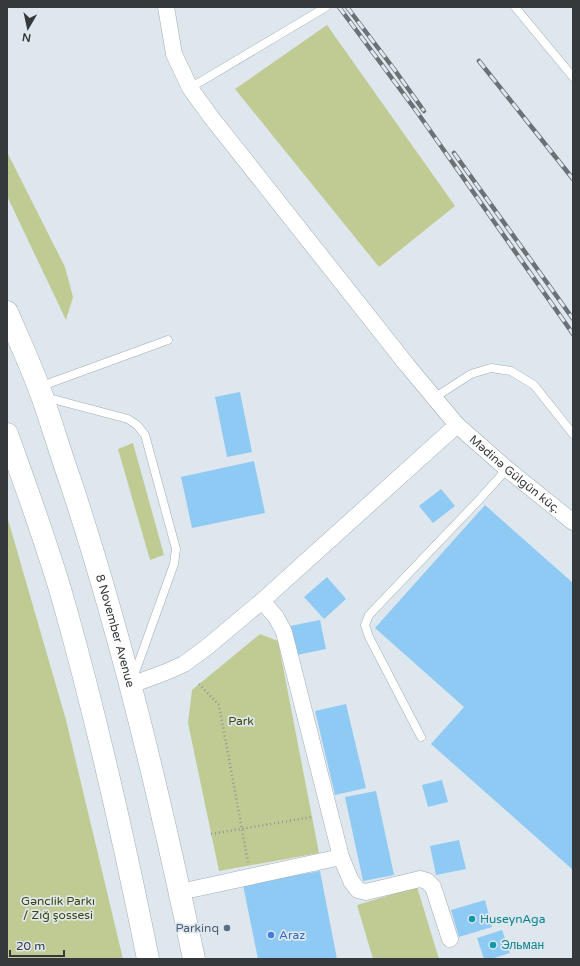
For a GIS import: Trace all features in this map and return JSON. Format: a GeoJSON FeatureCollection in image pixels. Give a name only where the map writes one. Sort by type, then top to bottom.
{"type":"FeatureCollection","features":[{"type":"Feature","properties":{"kind":"highway","name":"8 November Avenue"},"geometry":{"type":"LineString","coordinates":[[7,312],[40,392],[106,595],[131,685],[180,892],[194,959]]}},
{"type":"Feature","properties":{"kind":"highway"},"geometry":{"type":"LineString","coordinates":[[7,434],[68,616],[89,696],[134,891],[148,959]]}},
{"type":"Feature","properties":{"kind":"street","name":"Mədinə Gülgün küç."},"geometry":{"type":"LineString","coordinates":[[166,7],[174,54],[190,88],[211,117],[457,426],[507,469],[573,522]]}},
{"type":"Feature","properties":{"kind":"street"},"geometry":{"type":"LineString","coordinates":[[131,685],[184,664],[207,647],[262,600],[457,426]]}},
{"type":"Feature","properties":{"kind":"street"},"geometry":{"type":"LineString","coordinates":[[262,600],[276,617],[284,632],[341,857],[351,881],[358,890],[366,892],[420,879],[427,881],[433,887],[450,939]]}},
{"type":"Feature","properties":{"kind":"street"},"geometry":{"type":"LineString","coordinates":[[180,892],[341,857]]}},
{"type":"Feature","properties":{"kind":"lane"},"geometry":{"type":"LineString","coordinates":[[190,88],[326,7]]}},
{"type":"Feature","properties":{"kind":"lane"},"geometry":{"type":"LineString","coordinates":[[515,7],[573,77]]}},
{"type":"Feature","properties":{"kind":"lane"},"geometry":{"type":"LineString","coordinates":[[40,392],[168,340]]}},
{"type":"Feature","properties":{"kind":"lane"},"geometry":{"type":"LineString","coordinates":[[434,398],[471,374],[491,368],[511,371],[534,385],[573,434]]}},
{"type":"Feature","properties":{"kind":"lane"},"geometry":{"type":"LineString","coordinates":[[40,392],[128,419],[137,425],[145,435],[176,549],[174,564],[131,685]]}},
{"type":"Feature","properties":{"kind":"lane"},"geometry":{"type":"LineString","coordinates":[[421,737],[369,637],[365,625],[369,615],[478,502],[507,469]]}},
{"type":"Feature","properties":{"kind":"path"},"geometry":{"type":"LineString","coordinates":[[199,684],[219,705],[243,829],[250,876]]}},
{"type":"Feature","properties":{"kind":"path"},"geometry":{"type":"LineString","coordinates":[[211,834],[312,817]]}},
{"type":"Feature","properties":{"kind":"green space"},"geometry":{"type":"Polygon","coordinates":[[[327,25],[455,206],[379,267],[235,89],[327,25]]]}},
{"type":"Feature","properties":{"kind":"green space"},"geometry":{"type":"Polygon","coordinates":[[[7,152],[65,267],[73,297],[66,320],[7,196],[7,152]]]}},
{"type":"Feature","properties":{"kind":"green space"},"geometry":{"type":"Polygon","coordinates":[[[133,443],[164,555],[150,560],[118,449],[133,443]]]}},
{"type":"Feature","properties":{"kind":"green space","name":"Gənclik Parkı / Zığ şossesi"},"geometry":{"type":"Polygon","coordinates":[[[7,516],[66,720],[123,959],[7,959],[7,516]]]}},
{"type":"Feature","properties":{"kind":"green space","name":"Park"},"geometry":{"type":"Polygon","coordinates":[[[260,634],[278,641],[319,853],[219,871],[188,723],[192,690],[260,634]]]}},
{"type":"Feature","properties":{"kind":"green space"},"geometry":{"type":"Polygon","coordinates":[[[417,887],[439,959],[373,959],[357,905],[417,887]]]}},
{"type":"Feature","properties":{"kind":"building"},"geometry":{"type":"Polygon","coordinates":[[[240,392],[252,452],[227,457],[215,397],[240,392]]]}},
{"type":"Feature","properties":{"kind":"building"},"geometry":{"type":"Polygon","coordinates":[[[254,461],[265,513],[192,528],[181,477],[254,461]]]}},
{"type":"Feature","properties":{"kind":"building"},"geometry":{"type":"Polygon","coordinates":[[[441,489],[455,506],[433,523],[419,506],[441,489]]]}},
{"type":"Feature","properties":{"kind":"building"},"geometry":{"type":"Polygon","coordinates":[[[485,505],[573,583],[573,870],[431,744],[464,707],[375,628],[485,505]]]}},
{"type":"Feature","properties":{"kind":"building"},"geometry":{"type":"Polygon","coordinates":[[[327,577],[346,599],[324,619],[304,597],[327,577]]]}},
{"type":"Feature","properties":{"kind":"building"},"geometry":{"type":"Polygon","coordinates":[[[320,620],[326,649],[297,655],[290,626],[320,620]]]}},
{"type":"Feature","properties":{"kind":"building"},"geometry":{"type":"Polygon","coordinates":[[[346,704],[366,788],[335,795],[315,711],[346,704]]]}},
{"type":"Feature","properties":{"kind":"building"},"geometry":{"type":"Polygon","coordinates":[[[442,780],[448,802],[428,807],[422,785],[442,780]]]}},
{"type":"Feature","properties":{"kind":"building"},"geometry":{"type":"Polygon","coordinates":[[[376,791],[394,875],[363,881],[345,797],[376,791]]]}},
{"type":"Feature","properties":{"kind":"building"},"geometry":{"type":"Polygon","coordinates":[[[459,840],[466,869],[436,875],[430,846],[459,840]]]}},
{"type":"Feature","properties":{"kind":"building"},"geometry":{"type":"Polygon","coordinates":[[[320,871],[337,959],[258,959],[243,885],[320,871]]]}},
{"type":"Feature","properties":{"kind":"building","name":"HuseynAga"},"geometry":{"type":"Polygon","coordinates":[[[485,900],[492,927],[459,937],[451,910],[485,900]]]}},
{"type":"Feature","properties":{"kind":"building","name":"Эльман"},"geometry":{"type":"Polygon","coordinates":[[[502,930],[510,953],[491,959],[484,959],[477,938],[502,930]]]}},
{"type":"Feature","properties":{"kind":"railway"},"geometry":{"type":"LineString","coordinates":[[339,7],[417,112],[573,334]]}},
{"type":"Feature","properties":{"kind":"railway"},"geometry":{"type":"LineString","coordinates":[[347,7],[424,111]]}},
{"type":"Feature","properties":{"kind":"railway"},"geometry":{"type":"LineString","coordinates":[[479,61],[573,179]]}},
{"type":"Feature","properties":{"kind":"railway"},"geometry":{"type":"LineString","coordinates":[[454,153],[573,319]]}},
{"type":"Feature","properties":{"kind":"place","name":"HuseynAga"},"geometry":{"type":"Point","coordinates":[472,919]}},
{"type":"Feature","properties":{"kind":"place","name":"Parkinq"},"geometry":{"type":"Point","coordinates":[227,928]}},
{"type":"Feature","properties":{"kind":"place","name":"Araz"},"geometry":{"type":"Point","coordinates":[271,935]}},
{"type":"Feature","properties":{"kind":"place","name":"Эльман"},"geometry":{"type":"Point","coordinates":[493,945]}}]}
